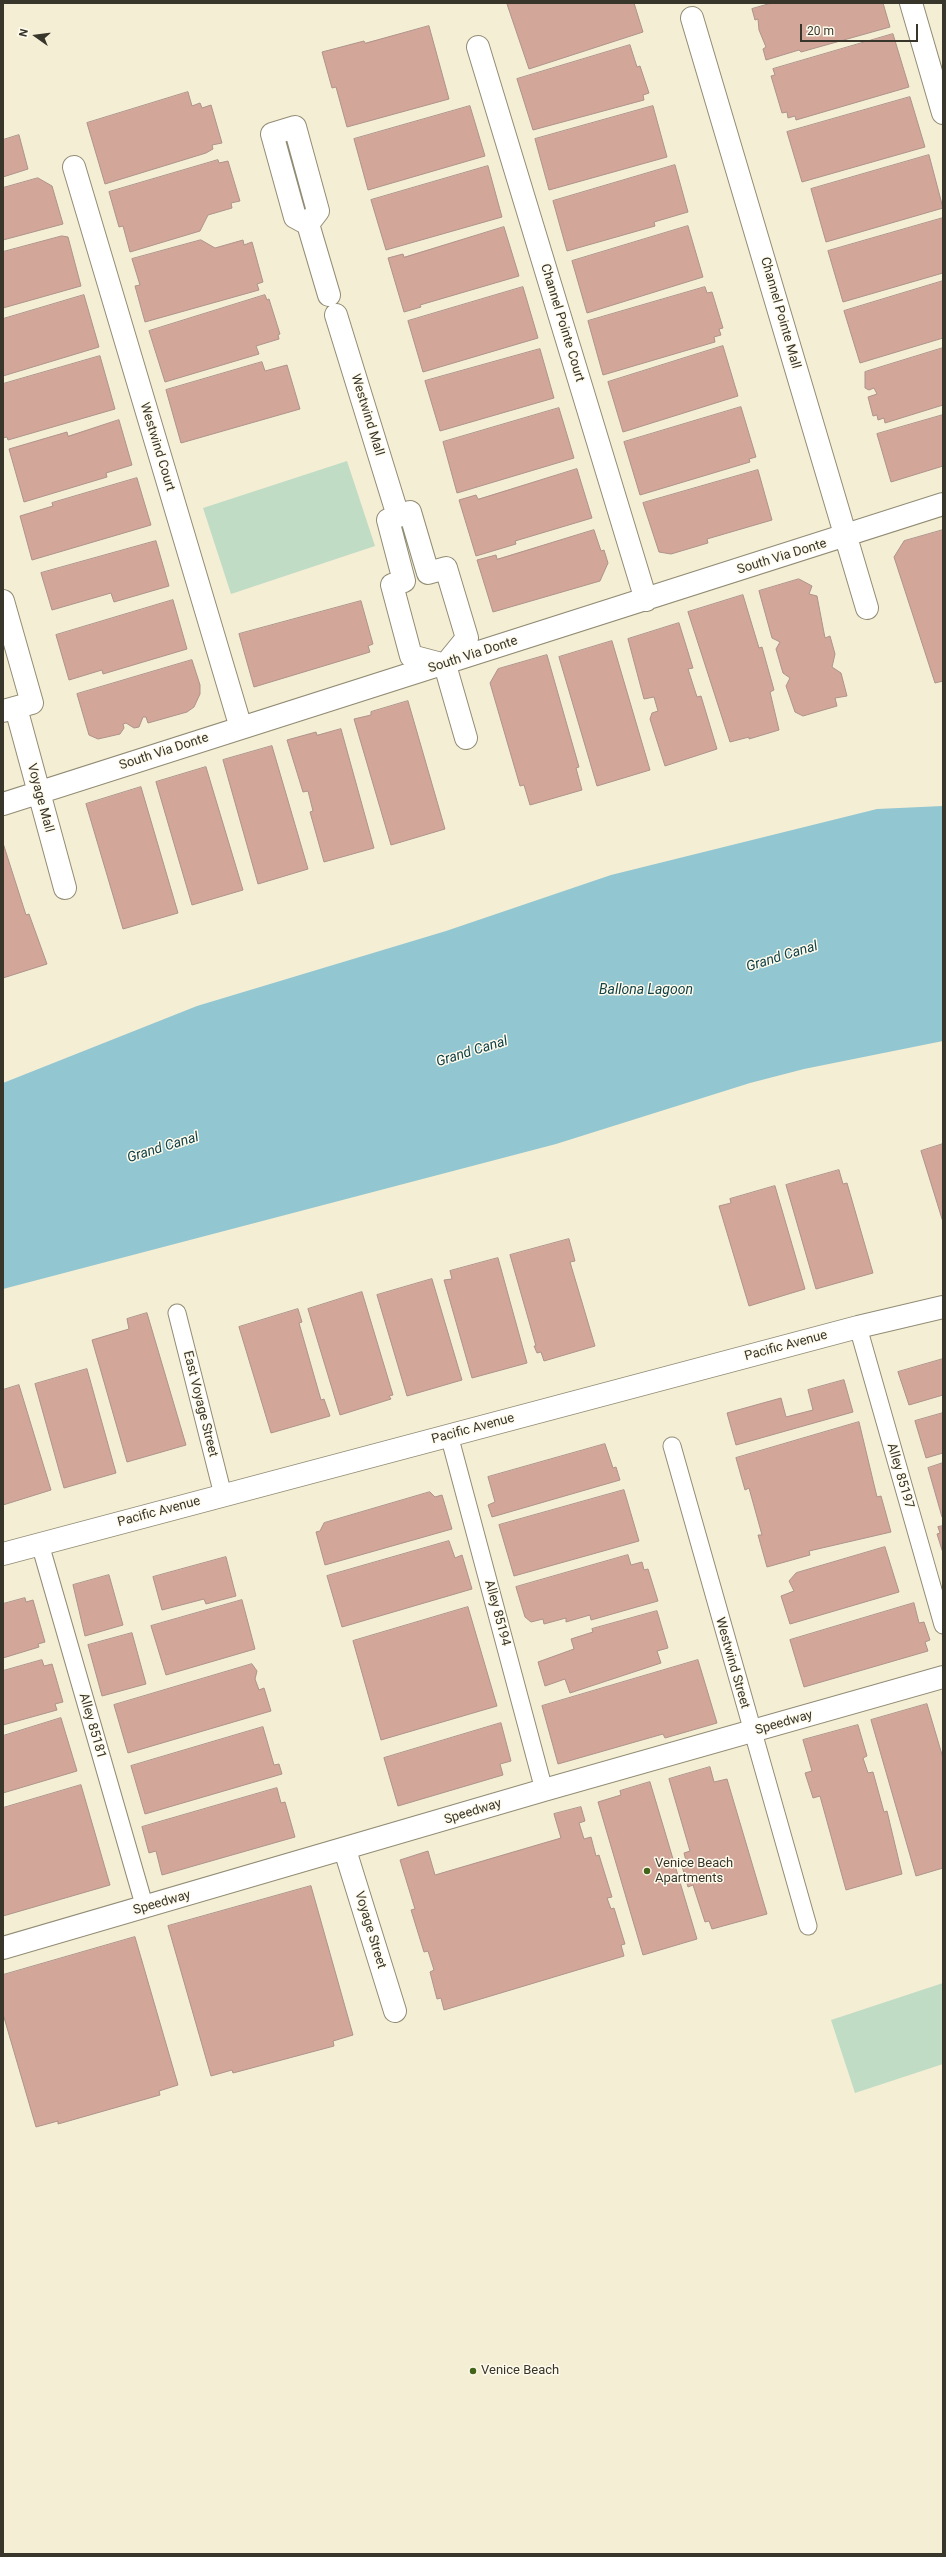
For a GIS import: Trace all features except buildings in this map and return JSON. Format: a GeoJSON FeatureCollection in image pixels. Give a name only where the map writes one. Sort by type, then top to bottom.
{"type":"FeatureCollection","features":[{"type":"Feature","properties":{"kind":"street"},"geometry":{"type":"LineString","coordinates":[[911,3],[943,113]]}},
{"type":"Feature","properties":{"kind":"street","name":"Channel Pointe Mall"},"geometry":{"type":"LineString","coordinates":[[692,18],[866,608]]}},
{"type":"Feature","properties":{"kind":"street","name":"Channel Pointe Court"},"geometry":{"type":"LineString","coordinates":[[478,47],[646,600]]}},
{"type":"Feature","properties":{"kind":"street","name":"Westwind Court"},"geometry":{"type":"LineString","coordinates":[[74,167],[241,728]]}},
{"type":"Feature","properties":{"kind":"street","name":"Westwind Mall"},"geometry":{"type":"LineString","coordinates":[[308,224],[329,295],[336,294],[344,301],[342,312],[336,315],[398,516]]}},
{"type":"Feature","properties":{"kind":"street","name":"South Via Donte"},"geometry":{"type":"LineString","coordinates":[[3,804],[445,665],[846,537],[943,504]]}},
{"type":"Feature","properties":{"kind":"street"},"geometry":{"type":"LineString","coordinates":[[410,512],[428,573],[446,568],[467,638],[445,665],[412,656],[392,585],[404,581],[388,520],[410,512]]}},
{"type":"Feature","properties":{"kind":"street","name":"Voyage Mall"},"geometry":{"type":"LineString","coordinates":[[3,601],[32,703],[9,710],[39,792],[65,888]]}},
{"type":"Feature","properties":{"kind":"street"},"geometry":{"type":"LineString","coordinates":[[445,665],[466,738]]}},
{"type":"Feature","properties":{"kind":"street","name":"Pacific Avenue"},"geometry":{"type":"LineString","coordinates":[[3,1554],[858,1327],[943,1307]]}},
{"type":"Feature","properties":{"kind":"street","name":"Speedway"},"geometry":{"type":"LineString","coordinates":[[3,1948],[345,1850],[544,1790],[943,1677]]}},
{"type":"Feature","properties":{"kind":"street","name":"Voyage Street"},"geometry":{"type":"LineString","coordinates":[[345,1850],[395,2011]]}},
{"type":"Feature","properties":{"kind":"lane","name":"East Voyage Street"},"geometry":{"type":"LineString","coordinates":[[177,1313],[223,1495]]}},
{"type":"Feature","properties":{"kind":"lane","name":"Alley 85197"},"geometry":{"type":"LineString","coordinates":[[858,1327],[943,1625]]}},
{"type":"Feature","properties":{"kind":"lane","name":"Alley 85194"},"geometry":{"type":"LineString","coordinates":[[449,1435],[544,1790]]}},
{"type":"Feature","properties":{"kind":"lane","name":"Westwind Street"},"geometry":{"type":"LineString","coordinates":[[672,1446],[751,1732],[808,1926]]}},
{"type":"Feature","properties":{"kind":"lane","name":"Alley 85181"},"geometry":{"type":"LineString","coordinates":[[40,1544],[145,1908]]}},
{"type":"Feature","properties":{"kind":"green space"},"geometry":{"type":"Polygon","coordinates":[[[347,461],[375,546],[231,594],[203,508],[347,461]]]}},
{"type":"Feature","properties":{"kind":"green space"},"geometry":{"type":"Polygon","coordinates":[[[943,1983],[943,2064],[855,2093],[831,2020],[943,1983]]]}},
{"type":"Feature","properties":{"kind":"water","name":"Ballona Lagoon"},"geometry":{"type":"Polygon","coordinates":[[[943,806],[943,1041],[804,1069],[750,1083],[556,1144],[3,1289],[3,1083],[197,1006],[446,931],[611,875],[877,809],[943,806]]]}},
{"type":"Feature","properties":{"kind":"place","name":"Venice Beach Apartments"},"geometry":{"type":"Point","coordinates":[647,1871]}},
{"type":"Feature","properties":{"kind":"place","name":"Venice Beach"},"geometry":{"type":"Point","coordinates":[473,2371]}},
{"type":"Feature","properties":{"kind":"water label","name":"Grand Canal"},"geometry":{"type":"Point","coordinates":[782,957]}},
{"type":"Feature","properties":{"kind":"water label","name":"Grand Canal"},"geometry":{"type":"Point","coordinates":[472,1052]}},
{"type":"Feature","properties":{"kind":"water label","name":"Grand Canal"},"geometry":{"type":"Point","coordinates":[163,1148]}}]}
